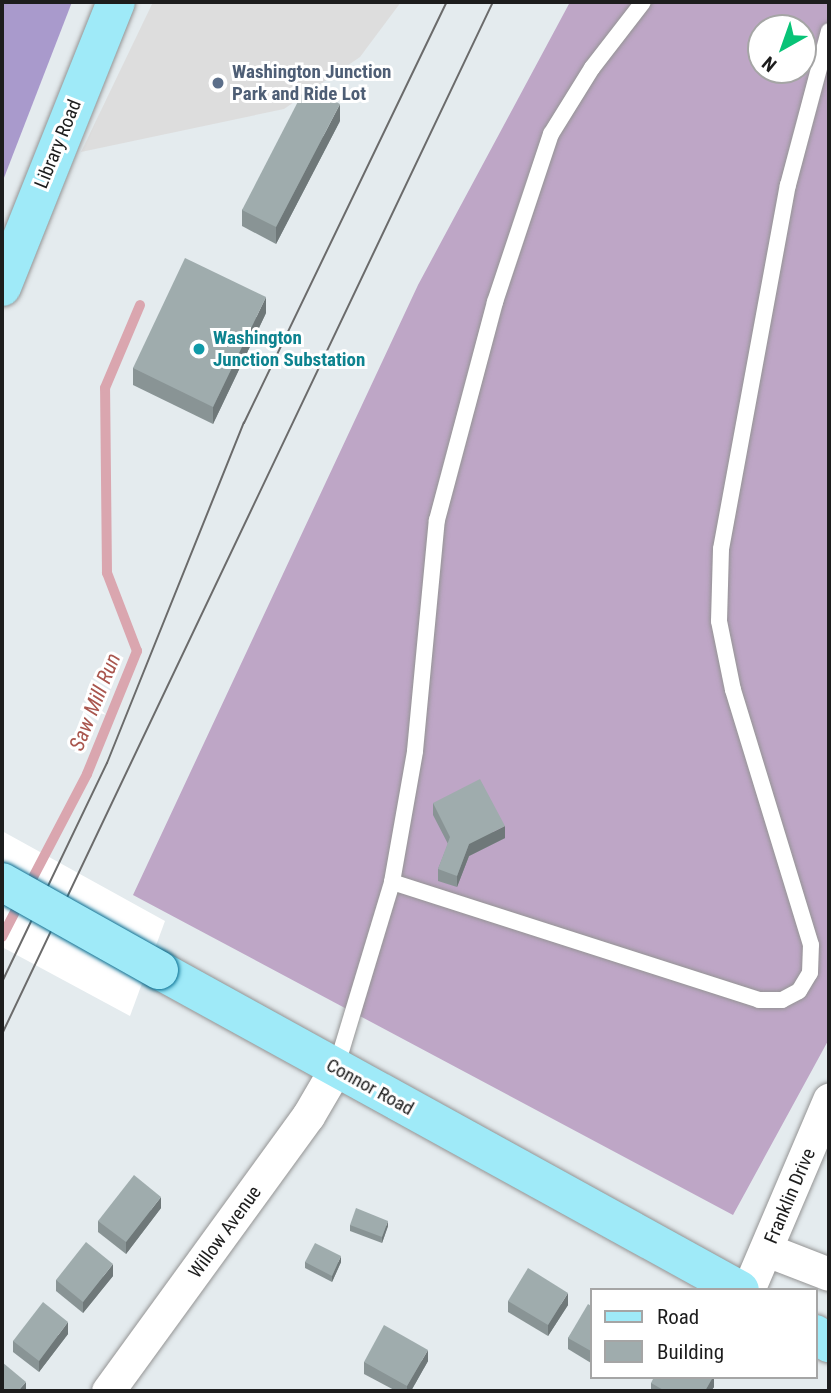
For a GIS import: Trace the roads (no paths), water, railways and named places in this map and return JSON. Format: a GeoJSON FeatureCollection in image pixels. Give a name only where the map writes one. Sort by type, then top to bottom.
{"type":"FeatureCollection","features":[{"type":"Feature","properties":{"kind":"main road","name":"Library Road"},"geometry":{"type":"LineString","coordinates":[[2,287],[116,2]]}},
{"type":"Feature","properties":{"kind":"main road","name":"Connor Road"},"geometry":{"type":"LineString","coordinates":[[2,882],[736,1288]]}},
{"type":"Feature","properties":{"kind":"street","name":"Willow Avenue"},"geometry":{"type":"LineString","coordinates":[[108,1391],[308,1116],[336,1068]]}},
{"type":"Feature","properties":{"kind":"street","name":"Franklin Drive"},"geometry":{"type":"LineString","coordinates":[[749,1288],[829,1100]]}},
{"type":"Feature","properties":{"kind":"street"},"geometry":{"type":"LineString","coordinates":[[767,1250],[829,1274]]}},
{"type":"Feature","properties":{"kind":"lane"},"geometry":{"type":"LineString","coordinates":[[336,1068],[392,882],[415,751],[437,520],[495,302],[551,135],[592,68],[643,2]]}},
{"type":"Feature","properties":{"kind":"lane"},"geometry":{"type":"LineString","coordinates":[[392,882],[759,1000],[782,1000],[799,991],[810,973],[811,945],[733,690],[719,621],[721,549],[788,185],[829,31]]}},
{"type":"Feature","properties":{"kind":"waterway","name":"Saw Mill Run"},"geometry":{"type":"LineString","coordinates":[[28,887],[87,774],[137,651],[107,573],[105,388],[140,305]]}},
{"type":"Feature","properties":{"kind":"waterway","name":"Saw Mill Run"},"geometry":{"type":"LineString","coordinates":[[2,937],[21,900]]}},
{"type":"Feature","properties":{"kind":"tram line"},"geometry":{"type":"LineString","coordinates":[[2,982],[107,763],[244,423],[447,2]]}},
{"type":"Feature","properties":{"kind":"tram line"},"geometry":{"type":"LineString","coordinates":[[2,1034],[493,2]]}},
{"type":"Feature","properties":{"kind":"place","name":"Washington Junction Park and Ride Lot"},"geometry":{"type":"Point","coordinates":[218,83]}},
{"type":"Feature","properties":{"kind":"place","name":"Washington Junction Substation"},"geometry":{"type":"Point","coordinates":[199,349]}}]}
